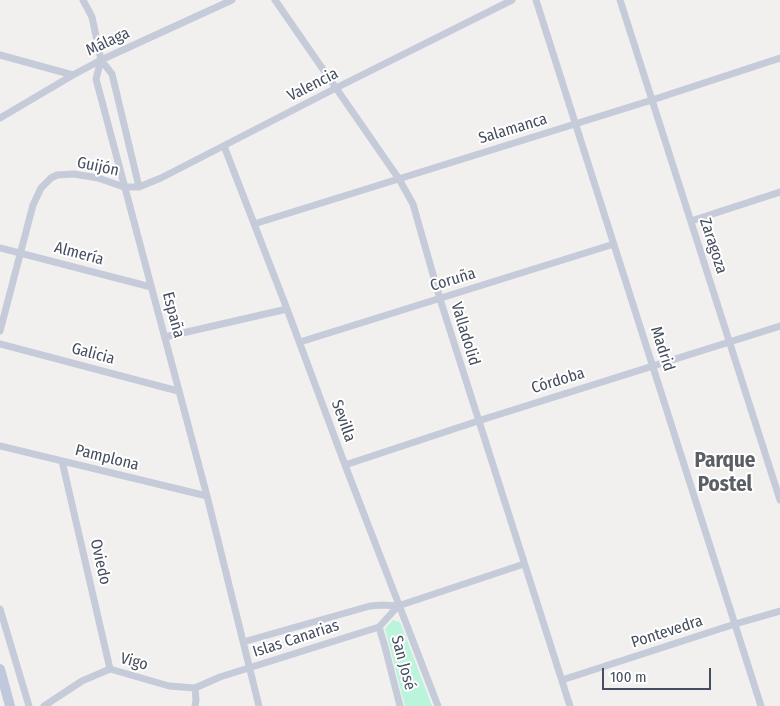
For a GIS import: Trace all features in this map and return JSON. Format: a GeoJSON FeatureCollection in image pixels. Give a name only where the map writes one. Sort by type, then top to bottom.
{"type":"FeatureCollection","features":[{"type":"Feature","properties":{"kind":"street"},"geometry":{"type":"LineString","coordinates":[[83,0],[92,17],[101,60],[112,74],[139,187]]}},
{"type":"Feature","properties":{"kind":"street","name":"Málaga"},"geometry":{"type":"LineString","coordinates":[[0,118],[101,60],[232,0]]}},
{"type":"Feature","properties":{"kind":"street","name":"Valladolid"},"geometry":{"type":"LineString","coordinates":[[275,0],[399,179],[413,204],[478,421],[570,706]]}},
{"type":"Feature","properties":{"kind":"street","name":"Valencia"},"geometry":{"type":"LineString","coordinates":[[124,187],[139,187],[161,178],[512,0]]}},
{"type":"Feature","properties":{"kind":"street","name":"Madrid"},"geometry":{"type":"LineString","coordinates":[[536,0],[761,706]]}},
{"type":"Feature","properties":{"kind":"street","name":"Zaragoza"},"geometry":{"type":"LineString","coordinates":[[620,0],[780,500]]}},
{"type":"Feature","properties":{"kind":"street"},"geometry":{"type":"LineString","coordinates":[[0,55],[73,75]]}},
{"type":"Feature","properties":{"kind":"street","name":"Salamanca"},"geometry":{"type":"LineString","coordinates":[[254,224],[652,100],[780,58]]}},
{"type":"Feature","properties":{"kind":"street","name":"España"},"geometry":{"type":"LineString","coordinates":[[101,60],[96,79],[207,496],[259,706]]}},
{"type":"Feature","properties":{"kind":"street","name":"Sevilla"},"geometry":{"type":"LineString","coordinates":[[224,146],[300,342],[344,465],[438,706]]}},
{"type":"Feature","properties":{"kind":"street","name":"Guijón"},"geometry":{"type":"LineString","coordinates":[[0,331],[33,205],[46,181],[57,175],[74,174],[98,178],[124,187]]}},
{"type":"Feature","properties":{"kind":"street"},"geometry":{"type":"LineString","coordinates":[[691,221],[780,192]]}},
{"type":"Feature","properties":{"kind":"street","name":"Coruña"},"geometry":{"type":"LineString","coordinates":[[300,342],[614,244]]}},
{"type":"Feature","properties":{"kind":"street","name":"Almería"},"geometry":{"type":"LineString","coordinates":[[0,248],[151,287]]}},
{"type":"Feature","properties":{"kind":"street"},"geometry":{"type":"LineString","coordinates":[[165,337],[287,309]]}},
{"type":"Feature","properties":{"kind":"street","name":"Córdoba"},"geometry":{"type":"LineString","coordinates":[[344,465],[780,326]]}},
{"type":"Feature","properties":{"kind":"street","name":"Galicia"},"geometry":{"type":"LineString","coordinates":[[0,344],[178,391]]}},
{"type":"Feature","properties":{"kind":"street","name":"Pamplona"},"geometry":{"type":"LineString","coordinates":[[0,446],[207,496]]}},
{"type":"Feature","properties":{"kind":"street","name":"Oviedo"},"geometry":{"type":"LineString","coordinates":[[62,461],[110,669]]}},
{"type":"Feature","properties":{"kind":"street"},"geometry":{"type":"LineString","coordinates":[[771,472],[780,469]]}},
{"type":"Feature","properties":{"kind":"street","name":"Islas Canarias"},"geometry":{"type":"LineString","coordinates":[[243,642],[370,606],[398,606],[524,564]]}},
{"type":"Feature","properties":{"kind":"street","name":"Islas Canarias"},"geometry":{"type":"LineString","coordinates":[[195,688],[220,677],[379,627],[398,606]]}},
{"type":"Feature","properties":{"kind":"street"},"geometry":{"type":"LineString","coordinates":[[0,609],[29,706]]}},
{"type":"Feature","properties":{"kind":"street","name":"Pontevedra"},"geometry":{"type":"LineString","coordinates":[[562,680],[780,611]]}},
{"type":"Feature","properties":{"kind":"street","name":"San José"},"geometry":{"type":"LineString","coordinates":[[379,627],[400,706]]}},
{"type":"Feature","properties":{"kind":"street"},"geometry":{"type":"LineString","coordinates":[[0,669],[7,705]]}},
{"type":"Feature","properties":{"kind":"street","name":"Vigo"},"geometry":{"type":"LineString","coordinates":[[44,706],[82,681],[110,669],[169,686],[195,688]]}},
{"type":"Feature","properties":{"kind":"street"},"geometry":{"type":"LineString","coordinates":[[195,688],[195,706]]}},
{"type":"Feature","properties":{"kind":"green space"},"geometry":{"type":"Polygon","coordinates":[[[393,620],[400,622],[432,706],[405,706],[385,629],[393,620]]]}},
{"type":"Feature","properties":{"kind":"district","name":"Parque Postel"},"geometry":{"type":"Point","coordinates":[725,473]}}]}
